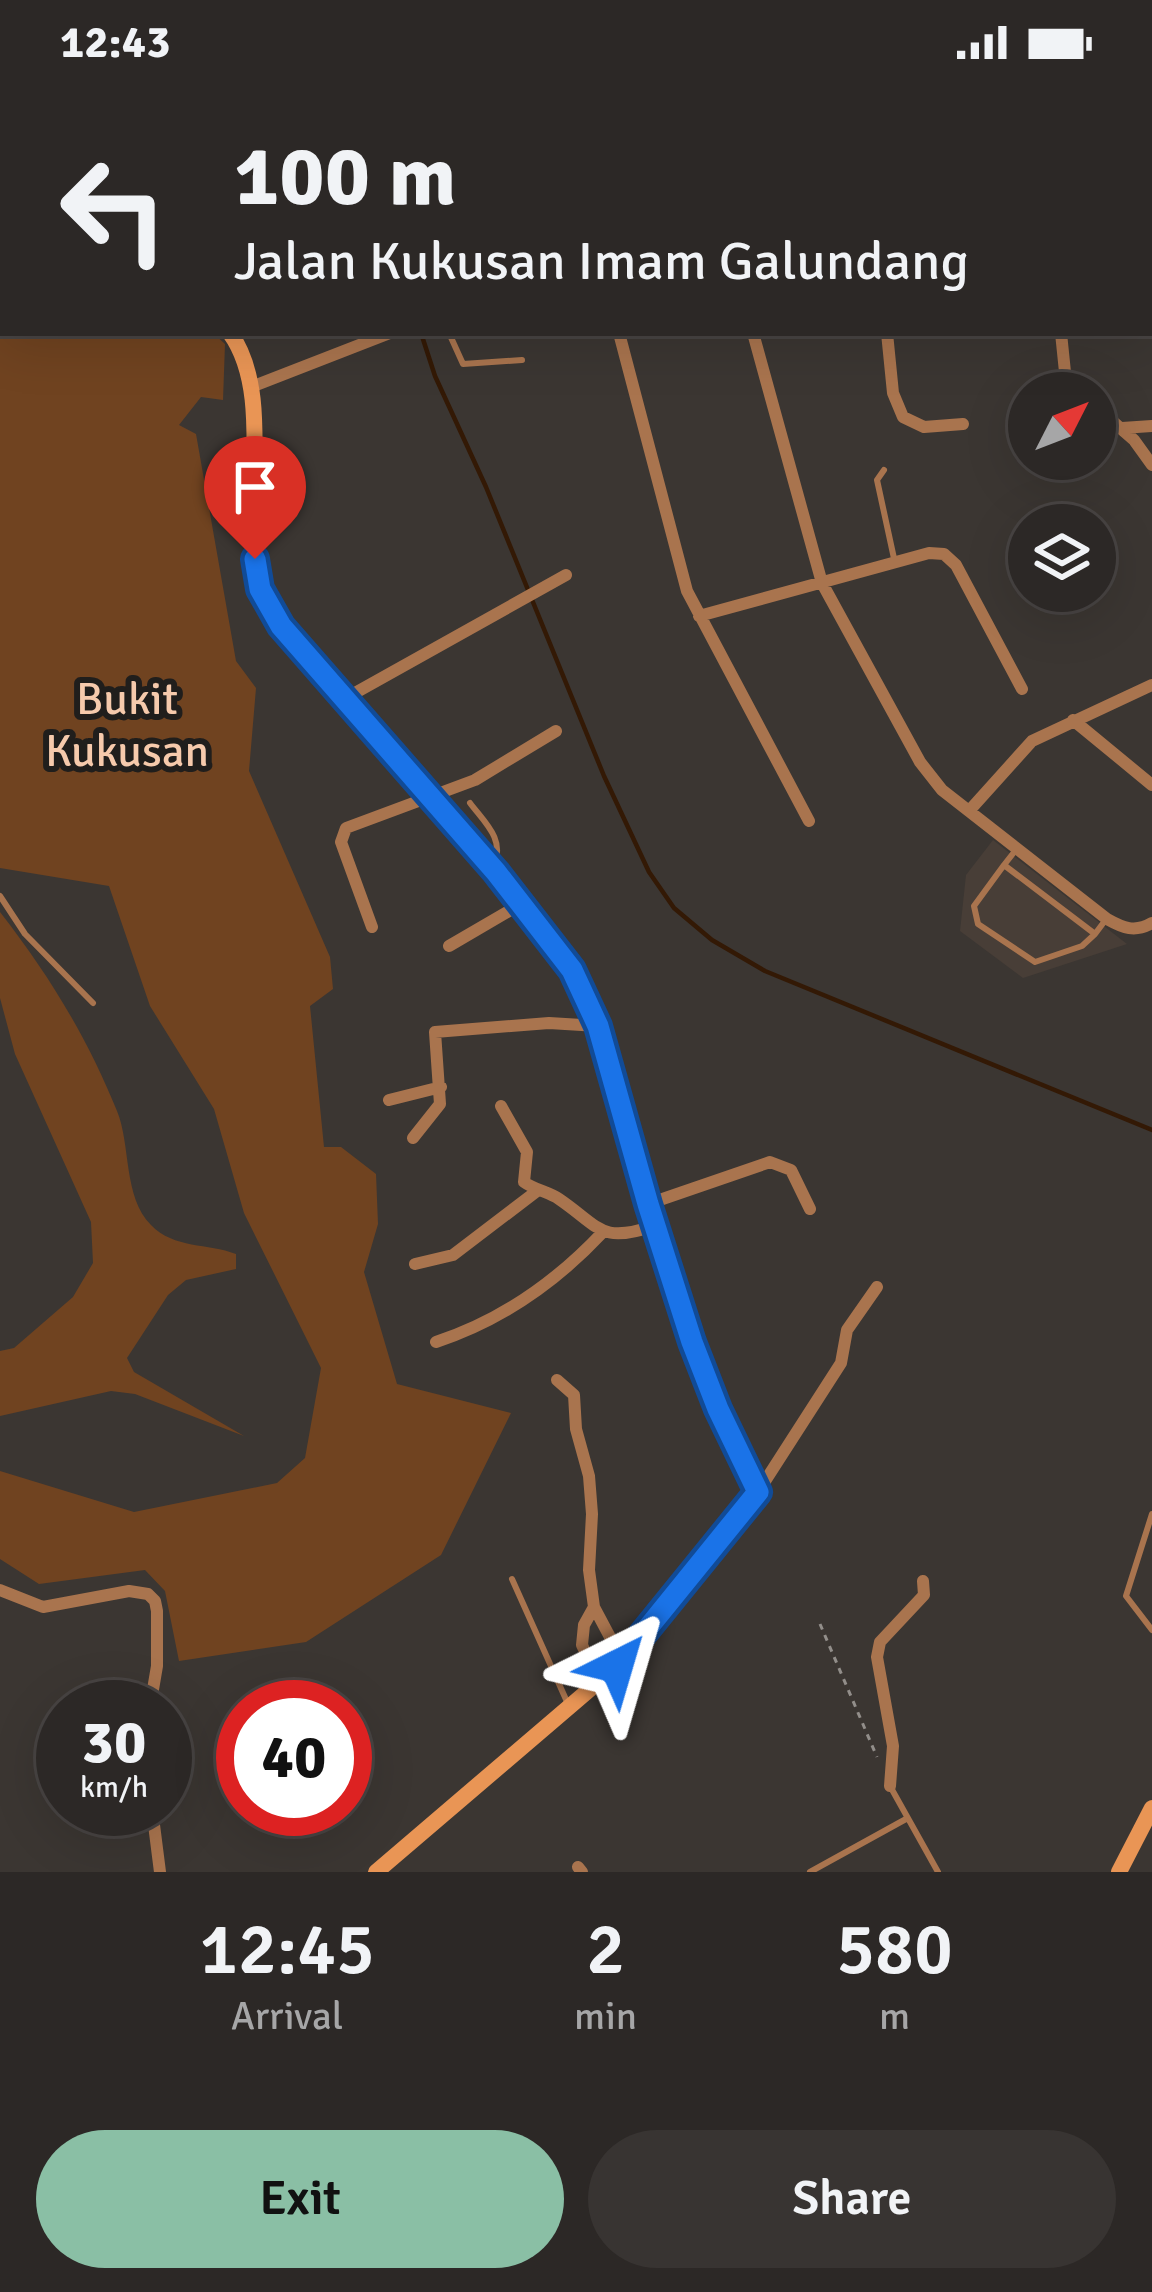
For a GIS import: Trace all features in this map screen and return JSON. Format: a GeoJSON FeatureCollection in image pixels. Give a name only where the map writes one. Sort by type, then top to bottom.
{"type":"FeatureCollection","features":[{"type":"Feature","properties":{"kind":"street"},"geometry":{"type":"LineString","coordinates":[[232,336],[244,355],[251,387],[253,526],[260,589],[281,626],[492,868],[572,970],[598,1026],[654,1226],[718,1409],[758,1492]]}},
{"type":"Feature","properties":{"kind":"street"},"geometry":{"type":"LineString","coordinates":[[251,387],[382,336]]}},
{"type":"Feature","properties":{"kind":"street"},"geometry":{"type":"LineString","coordinates":[[620,336],[687,591],[809,821]]}},
{"type":"Feature","properties":{"kind":"street"},"geometry":{"type":"LineString","coordinates":[[754,336],[821,584],[920,762],[942,790],[1107,919],[1138,930],[1152,923]]}},
{"type":"Feature","properties":{"kind":"street"},"geometry":{"type":"LineString","coordinates":[[887,336],[893,393],[902,417],[924,428],[963,424]]}},
{"type":"Feature","properties":{"kind":"street"},"geometry":{"type":"LineString","coordinates":[[1061,336],[1065,372]]}},
{"type":"Feature","properties":{"kind":"street"},"geometry":{"type":"LineString","coordinates":[[1116,423],[1152,465]]}},
{"type":"Feature","properties":{"kind":"street"},"geometry":{"type":"LineString","coordinates":[[1122,428],[1152,425]]}},
{"type":"Feature","properties":{"kind":"street"},"geometry":{"type":"LineString","coordinates":[[699,616],[929,554],[944,554],[956,565],[1022,689]]}},
{"type":"Feature","properties":{"kind":"street"},"geometry":{"type":"LineString","coordinates":[[346,698],[566,574]]}},
{"type":"Feature","properties":{"kind":"street"},"geometry":{"type":"LineString","coordinates":[[969,811],[1032,741],[1152,686]]}},
{"type":"Feature","properties":{"kind":"street"},"geometry":{"type":"LineString","coordinates":[[1073,720],[1152,784]]}},
{"type":"Feature","properties":{"kind":"street"},"geometry":{"type":"LineString","coordinates":[[372,927],[341,834],[429,794],[475,780],[556,730]]}},
{"type":"Feature","properties":{"kind":"street"},"geometry":{"type":"LineString","coordinates":[[449,946],[521,904]]}},
{"type":"Feature","properties":{"kind":"street"},"geometry":{"type":"LineString","coordinates":[[413,1138],[440,1104],[434,1035],[439,1031],[549,1023],[598,1026]]}},
{"type":"Feature","properties":{"kind":"street"},"geometry":{"type":"LineString","coordinates":[[389,1100],[441,1087]]}},
{"type":"Feature","properties":{"kind":"street"},"geometry":{"type":"LineString","coordinates":[[501,1106],[527,1151],[524,1182],[556,1196],[603,1232],[615,1235],[654,1226]]}},
{"type":"Feature","properties":{"kind":"street"},"geometry":{"type":"LineString","coordinates":[[648,1204],[770,1162],[791,1169],[810,1209]]}},
{"type":"Feature","properties":{"kind":"street"},"geometry":{"type":"LineString","coordinates":[[415,1264],[453,1255],[537,1191]]}},
{"type":"Feature","properties":{"kind":"street"},"geometry":{"type":"LineString","coordinates":[[436,1342],[475,1329],[544,1286],[603,1232]]}},
{"type":"Feature","properties":{"kind":"street"},"geometry":{"type":"LineString","coordinates":[[376,1872],[617,1666],[758,1492],[842,1363],[847,1330],[877,1287]]}},
{"type":"Feature","properties":{"kind":"street"},"geometry":{"type":"LineString","coordinates":[[557,1380],[574,1395],[576,1429],[591,1492],[589,1570],[594,1607],[611,1639],[617,1666]]}},
{"type":"Feature","properties":{"kind":"street"},"geometry":{"type":"LineString","coordinates":[[890,1786],[893,1746],[877,1657],[880,1642],[924,1594],[923,1581]]}},
{"type":"Feature","properties":{"kind":"street"},"geometry":{"type":"LineString","coordinates":[[0,1589],[43,1607],[129,1591],[148,1594],[157,1611],[155,1680]]}},
{"type":"Feature","properties":{"kind":"street"},"geometry":{"type":"LineString","coordinates":[[594,1607],[584,1625],[582,1645],[599,1682]]}},
{"type":"Feature","properties":{"kind":"street"},"geometry":{"type":"LineString","coordinates":[[1119,1872],[1152,1808]]}},
{"type":"Feature","properties":{"kind":"street"},"geometry":{"type":"LineString","coordinates":[[155,1836],[160,1872]]}},
{"type":"Feature","properties":{"kind":"lane"},"geometry":{"type":"LineString","coordinates":[[449,336],[466,365],[522,359]]}},
{"type":"Feature","properties":{"kind":"lane"},"geometry":{"type":"LineString","coordinates":[[884,470],[877,480],[895,563]]}},
{"type":"Feature","properties":{"kind":"lane"},"geometry":{"type":"LineString","coordinates":[[470,803],[499,845],[492,868]]}},
{"type":"Feature","properties":{"kind":"lane"},"geometry":{"type":"LineString","coordinates":[[1016,848],[974,906],[978,924],[1035,962],[1082,946],[1107,919]]}},
{"type":"Feature","properties":{"kind":"lane"},"geometry":{"type":"LineString","coordinates":[[1004,865],[1095,934]]}},
{"type":"Feature","properties":{"kind":"lane"},"geometry":{"type":"LineString","coordinates":[[0,896],[25,934],[93,1003]]}},
{"type":"Feature","properties":{"kind":"lane"},"geometry":{"type":"LineString","coordinates":[[1152,1514],[1126,1596],[1152,1630]]}},
{"type":"Feature","properties":{"kind":"lane"},"geometry":{"type":"LineString","coordinates":[[512,1580],[569,1708]]}},
{"type":"Feature","properties":{"kind":"lane"},"geometry":{"type":"LineString","coordinates":[[890,1786],[938,1872]]}},
{"type":"Feature","properties":{"kind":"lane"},"geometry":{"type":"LineString","coordinates":[[810,1872],[907,1819]]}},
{"type":"Feature","properties":{"kind":"path"},"geometry":{"type":"LineString","coordinates":[[820,1624],[890,1786]]}},
{"type":"Feature","properties":{"kind":"shaded area"},"geometry":{"type":"Polygon","coordinates":[[[993,840],[1127,944],[1023,978],[960,931],[966,875],[993,840]]]}},
{"type":"Feature","properties":{"kind":"green space","name":"Bukit Kukusan"},"geometry":{"type":"Polygon","coordinates":[[[0,336],[216,336],[225,344],[223,400],[201,397],[179,425],[196,434],[236,661],[256,688],[249,771],[330,957],[333,989],[310,1006],[324,1147],[341,1147],[376,1174],[378,1224],[364,1272],[397,1384],[511,1413],[441,1555],[306,1642],[179,1661],[165,1591],[145,1570],[39,1584],[0,1559],[0,1471],[134,1512],[277,1483],[305,1458],[321,1368],[244,1213],[214,1109],[150,1006],[109,886],[0,868],[0,336]]]}},
{"type":"Feature","properties":{"kind":"green space"},"geometry":{"type":"Polygon","coordinates":[[[0,912],[66,1007],[93,1058],[121,1125],[142,1213],[170,1238],[236,1254],[236,1269],[186,1280],[168,1295],[127,1358],[134,1372],[244,1436],[135,1394],[111,1391],[0,1416],[0,1351],[14,1348],[73,1297],[93,1263],[91,1222],[15,1054],[0,998],[0,912]]]}},
{"type":"Feature","properties":{"kind":"waterway"},"geometry":{"type":"LineString","coordinates":[[422,336],[604,776],[649,872],[674,908],[712,940],[765,971],[1152,1130]]}},
{"type":"Feature","properties":{"kind":"route"},"geometry":{"type":"LineString","coordinates":[[255,559],[260,589],[281,626],[496,872],[572,970],[598,1026],[692,1342],[758,1492],[617,1666]]}}]}
